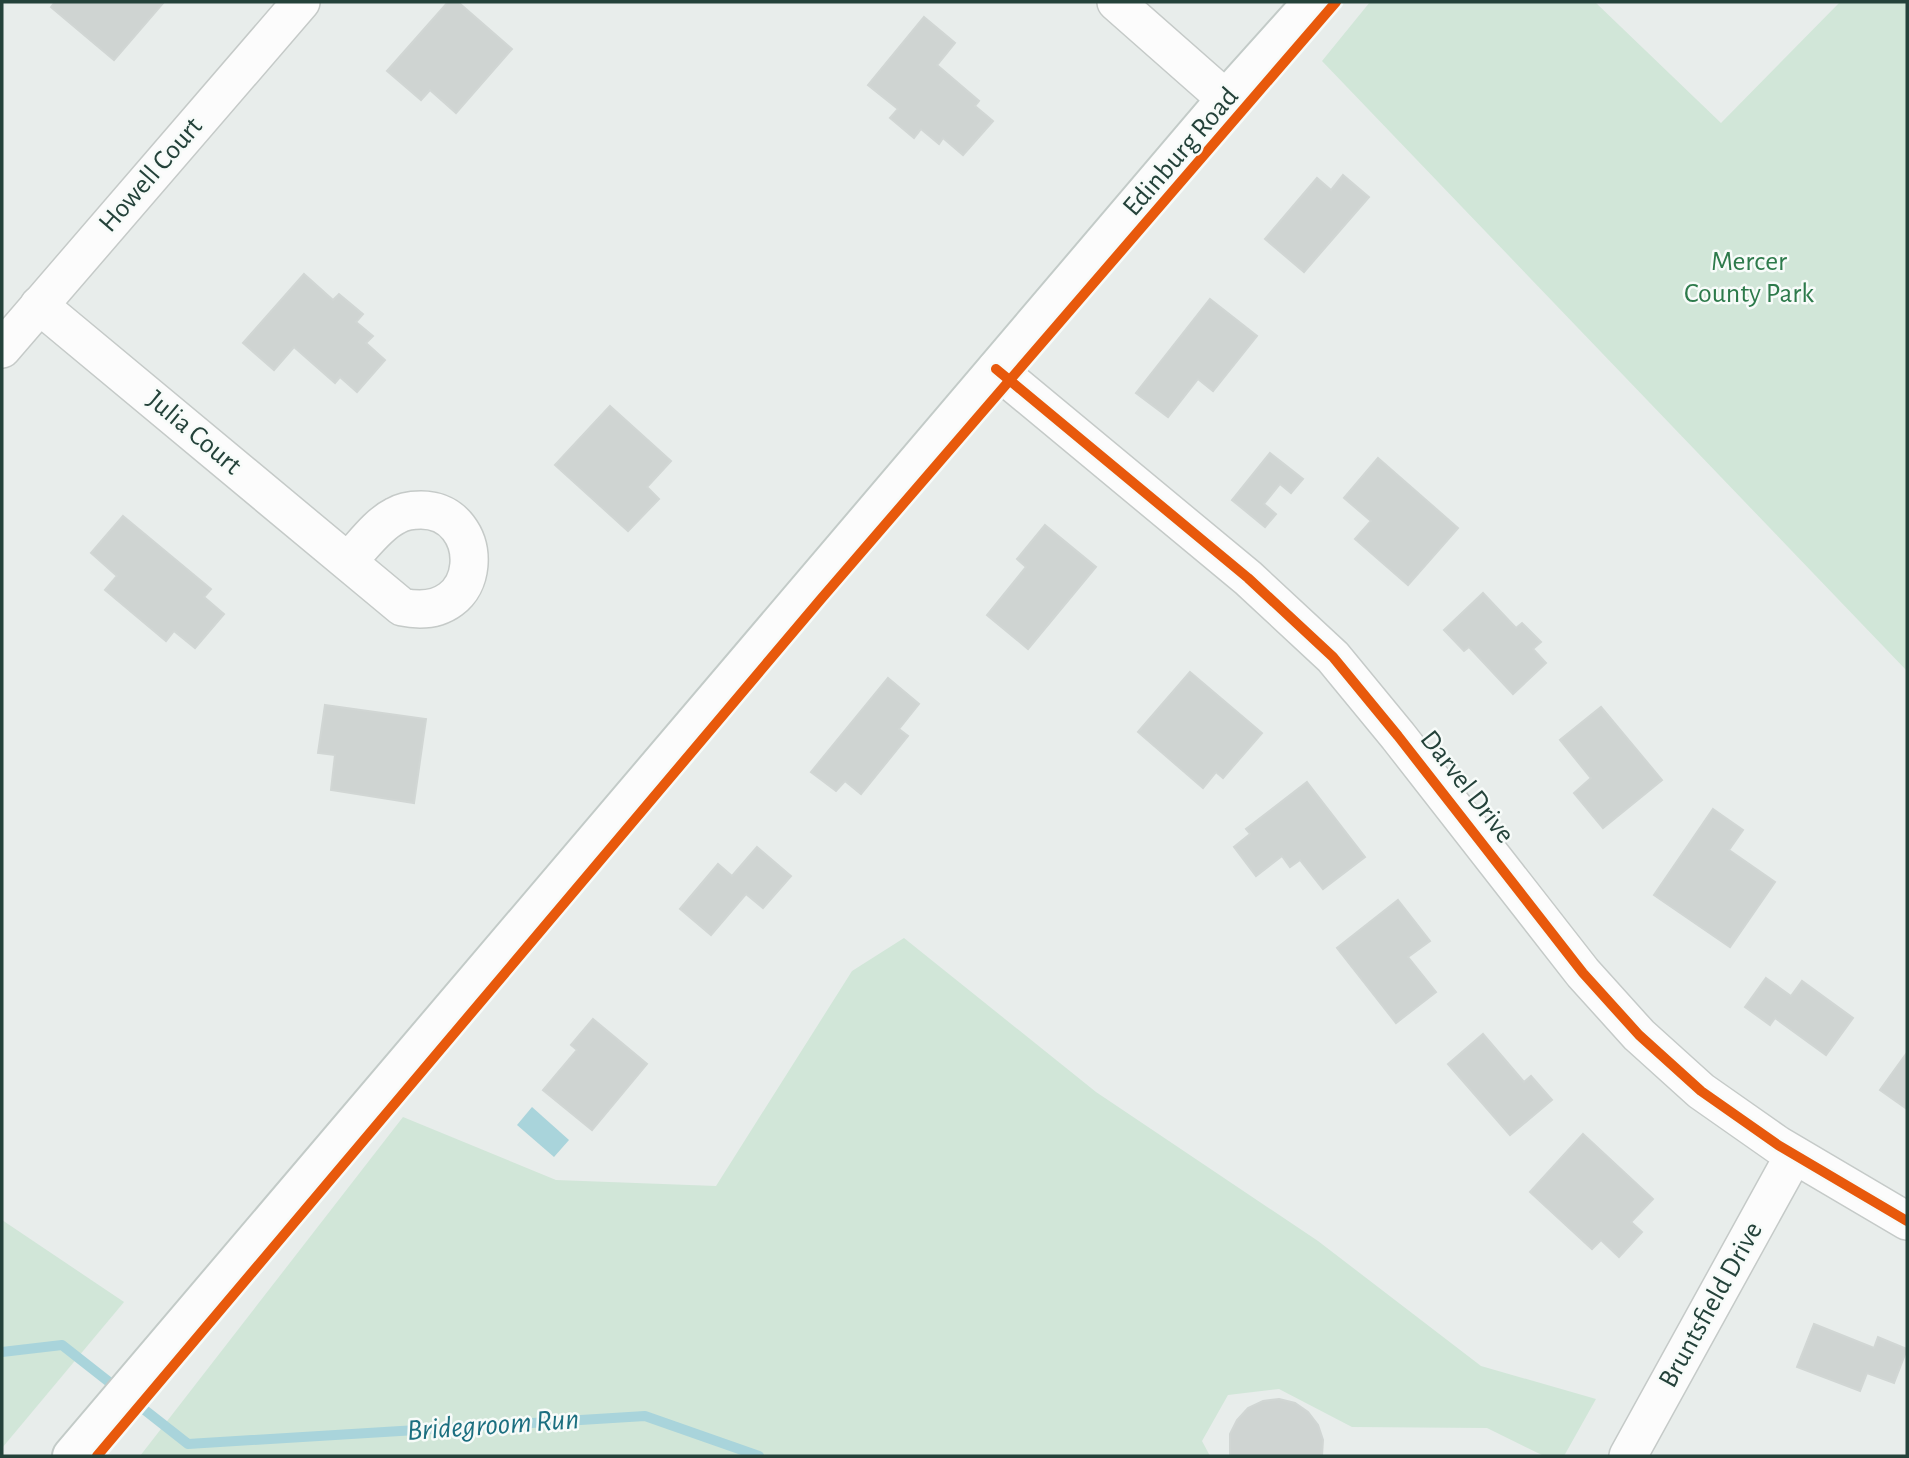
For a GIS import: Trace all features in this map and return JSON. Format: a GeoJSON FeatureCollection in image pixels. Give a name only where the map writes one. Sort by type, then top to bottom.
{"type":"FeatureCollection","features":[{"type":"Feature","properties":{"kind":"main road","name":"Edinburg Road"},"geometry":{"type":"LineString","coordinates":[[72,1456],[1226,99],[1312,2]]}},
{"type":"Feature","properties":{"kind":"street","name":"Howell Court"},"geometry":{"type":"LineString","coordinates":[[2,349],[301,2]]}},
{"type":"Feature","properties":{"kind":"street"},"geometry":{"type":"LineString","coordinates":[[1116,2],[1226,99]]}},
{"type":"Feature","properties":{"kind":"street","name":"Julia Court"},"geometry":{"type":"LineString","coordinates":[[39,305],[348,561]]}},
{"type":"Feature","properties":{"kind":"street","name":"Darvel Drive"},"geometry":{"type":"LineString","coordinates":[[996,369],[1248,578],[1333,657],[1583,973],[1639,1035],[1701,1091],[1794,1155],[1907,1221]]}},
{"type":"Feature","properties":{"kind":"street","name":"Bruntsfield Drive"},"geometry":{"type":"LineString","coordinates":[[1628,1456],[1794,1155]]}},
{"type":"Feature","properties":{"kind":"green space","name":"Mercer County Park"},"geometry":{"type":"Polygon","coordinates":[[[1370,2],[1595,2],[1721,123],[1840,2],[1907,2],[1907,671],[1322,61],[1370,2]]]}},
{"type":"Feature","properties":{"kind":"green space"},"geometry":{"type":"Polygon","coordinates":[[[904,938],[1096,1092],[1318,1241],[1481,1366],[1596,1399],[1564,1456],[1544,1456],[1487,1428],[1352,1427],[1279,1389],[1228,1395],[1202,1441],[1210,1456],[140,1456],[403,1117],[556,1180],[716,1186],[852,971],[904,938]]]}},
{"type":"Feature","properties":{"kind":"green space"},"geometry":{"type":"Polygon","coordinates":[[[2,1220],[124,1302],[2,1448],[2,1220]]]}},
{"type":"Feature","properties":{"kind":"water"},"geometry":{"type":"Polygon","coordinates":[[[532,1107],[569,1140],[554,1157],[517,1125],[532,1107]]]}},
{"type":"Feature","properties":{"kind":"building"},"geometry":{"type":"Polygon","coordinates":[[[55,2],[164,2],[114,60],[51,7],[55,2]]]}},
{"type":"Feature","properties":{"kind":"building"},"geometry":{"type":"Polygon","coordinates":[[[448,2],[458,2],[512,49],[456,113],[430,90],[421,100],[387,71],[448,2]]]}},
{"type":"Feature","properties":{"kind":"building"},"geometry":{"type":"Polygon","coordinates":[[[924,17],[955,43],[937,65],[979,101],[975,106],[993,121],[963,155],[943,138],[939,144],[921,129],[914,138],[890,118],[898,109],[868,85],[924,17]]]}},
{"type":"Feature","properties":{"kind":"building"},"geometry":{"type":"Polygon","coordinates":[[[1343,175],[1369,197],[1304,272],[1265,239],[1317,178],[1331,190],[1343,175]]]}},
{"type":"Feature","properties":{"kind":"building"},"geometry":{"type":"Polygon","coordinates":[[[304,274],[333,300],[339,294],[363,314],[356,322],[373,336],[366,343],[385,360],[357,392],[340,377],[335,383],[294,347],[274,370],[243,343],[304,274]]]}},
{"type":"Feature","properties":{"kind":"building"},"geometry":{"type":"Polygon","coordinates":[[[1210,299],[1257,336],[1213,391],[1198,379],[1168,417],[1136,393],[1210,299]]]}},
{"type":"Feature","properties":{"kind":"building"},"geometry":{"type":"Polygon","coordinates":[[[610,406],[671,461],[647,487],[659,499],[628,531],[555,465],[610,406]]]}},
{"type":"Feature","properties":{"kind":"building"},"geometry":{"type":"Polygon","coordinates":[[[1270,453],[1303,479],[1291,493],[1280,484],[1264,504],[1276,514],[1265,527],[1232,500],[1270,453]]]}},
{"type":"Feature","properties":{"kind":"building"},"geometry":{"type":"Polygon","coordinates":[[[1378,458],[1458,528],[1408,585],[1355,539],[1371,521],[1344,498],[1378,458]]]}},
{"type":"Feature","properties":{"kind":"building"},"geometry":{"type":"Polygon","coordinates":[[[123,516],[211,589],[204,597],[224,614],[195,648],[174,631],[166,641],[105,590],[117,576],[91,553],[123,516]]]}},
{"type":"Feature","properties":{"kind":"building"},"geometry":{"type":"Polygon","coordinates":[[[1045,525],[1096,567],[1028,649],[987,615],[1026,567],[1017,559],[1045,525]]]}},
{"type":"Feature","properties":{"kind":"building"},"geometry":{"type":"Polygon","coordinates":[[[1483,593],[1516,628],[1522,623],[1541,642],[1533,649],[1546,663],[1513,694],[1469,647],[1464,651],[1444,630],[1483,593]]]}},
{"type":"Feature","properties":{"kind":"building"},"geometry":{"type":"Polygon","coordinates":[[[1190,672],[1262,733],[1223,778],[1216,772],[1203,788],[1138,732],[1190,672]]]}},
{"type":"Feature","properties":{"kind":"building"},"geometry":{"type":"Polygon","coordinates":[[[888,678],[919,704],[899,729],[908,736],[861,794],[845,781],[836,791],[811,772],[888,678]]]}},
{"type":"Feature","properties":{"kind":"building"},"geometry":{"type":"Polygon","coordinates":[[[325,705],[426,719],[414,803],[331,790],[335,755],[318,753],[325,705]]]}},
{"type":"Feature","properties":{"kind":"building"},"geometry":{"type":"Polygon","coordinates":[[[1601,707],[1662,780],[1603,828],[1574,793],[1591,778],[1560,740],[1601,707]]]}},
{"type":"Feature","properties":{"kind":"building"},"geometry":{"type":"Polygon","coordinates":[[[1307,782],[1365,857],[1323,889],[1300,860],[1290,867],[1282,856],[1256,876],[1234,847],[1250,834],[1246,829],[1307,782]]]}},
{"type":"Feature","properties":{"kind":"building"},"geometry":{"type":"Polygon","coordinates":[[[1713,809],[1743,830],[1729,850],[1775,882],[1730,947],[1654,895],[1713,809]]]}},
{"type":"Feature","properties":{"kind":"building"},"geometry":{"type":"Polygon","coordinates":[[[757,847],[791,876],[763,908],[746,894],[711,935],[680,909],[718,864],[732,876],[757,847]]]}},
{"type":"Feature","properties":{"kind":"building"},"geometry":{"type":"Polygon","coordinates":[[[1398,900],[1430,941],[1408,957],[1436,992],[1396,1023],[1337,948],[1398,900]]]}},
{"type":"Feature","properties":{"kind":"building"},"geometry":{"type":"Polygon","coordinates":[[[1766,978],[1791,996],[1802,981],[1853,1018],[1826,1055],[1775,1018],[1770,1025],[1745,1007],[1766,978]]]}},
{"type":"Feature","properties":{"kind":"building"},"geometry":{"type":"Polygon","coordinates":[[[593,1019],[647,1064],[592,1130],[543,1090],[577,1050],[571,1045],[593,1019]]]}},
{"type":"Feature","properties":{"kind":"building"},"geometry":{"type":"Polygon","coordinates":[[[1483,1034],[1524,1082],[1531,1076],[1552,1100],[1510,1135],[1448,1064],[1483,1034]]]}},
{"type":"Feature","properties":{"kind":"building"},"geometry":{"type":"Polygon","coordinates":[[[1907,1055],[1907,1109],[1880,1090],[1907,1055]]]}},
{"type":"Feature","properties":{"kind":"building"},"geometry":{"type":"Polygon","coordinates":[[[1583,1134],[1653,1199],[1631,1222],[1642,1232],[1619,1257],[1601,1240],[1592,1249],[1530,1192],[1583,1134]]]}},
{"type":"Feature","properties":{"kind":"building"},"geometry":{"type":"Polygon","coordinates":[[[1814,1324],[1874,1348],[1878,1337],[1907,1349],[1894,1383],[1867,1373],[1860,1391],[1797,1367],[1814,1324]]]}},
{"type":"Feature","properties":{"kind":"building"},"geometry":{"type":"Polygon","coordinates":[[[1279,1399],[1295,1403],[1308,1412],[1318,1425],[1323,1440],[1322,1456],[1230,1456],[1230,1434],[1237,1420],[1248,1408],[1263,1401],[1279,1399]]]}},
{"type":"Feature","properties":{"kind":"waterway","name":"Bridegroom Run"},"geometry":{"type":"LineString","coordinates":[[2,1352],[62,1345],[188,1444],[645,1416],[759,1456]]}},
{"type":"Feature","properties":{"kind":"cycle path"},"geometry":{"type":"LineString","coordinates":[[97,1456],[821,599],[1336,2]]}},
{"type":"Feature","properties":{"kind":"cycle path"},"geometry":{"type":"LineString","coordinates":[[996,369],[1248,578],[1333,657],[1583,973],[1639,1035],[1701,1091],[1778,1145],[1907,1221]]}}]}
